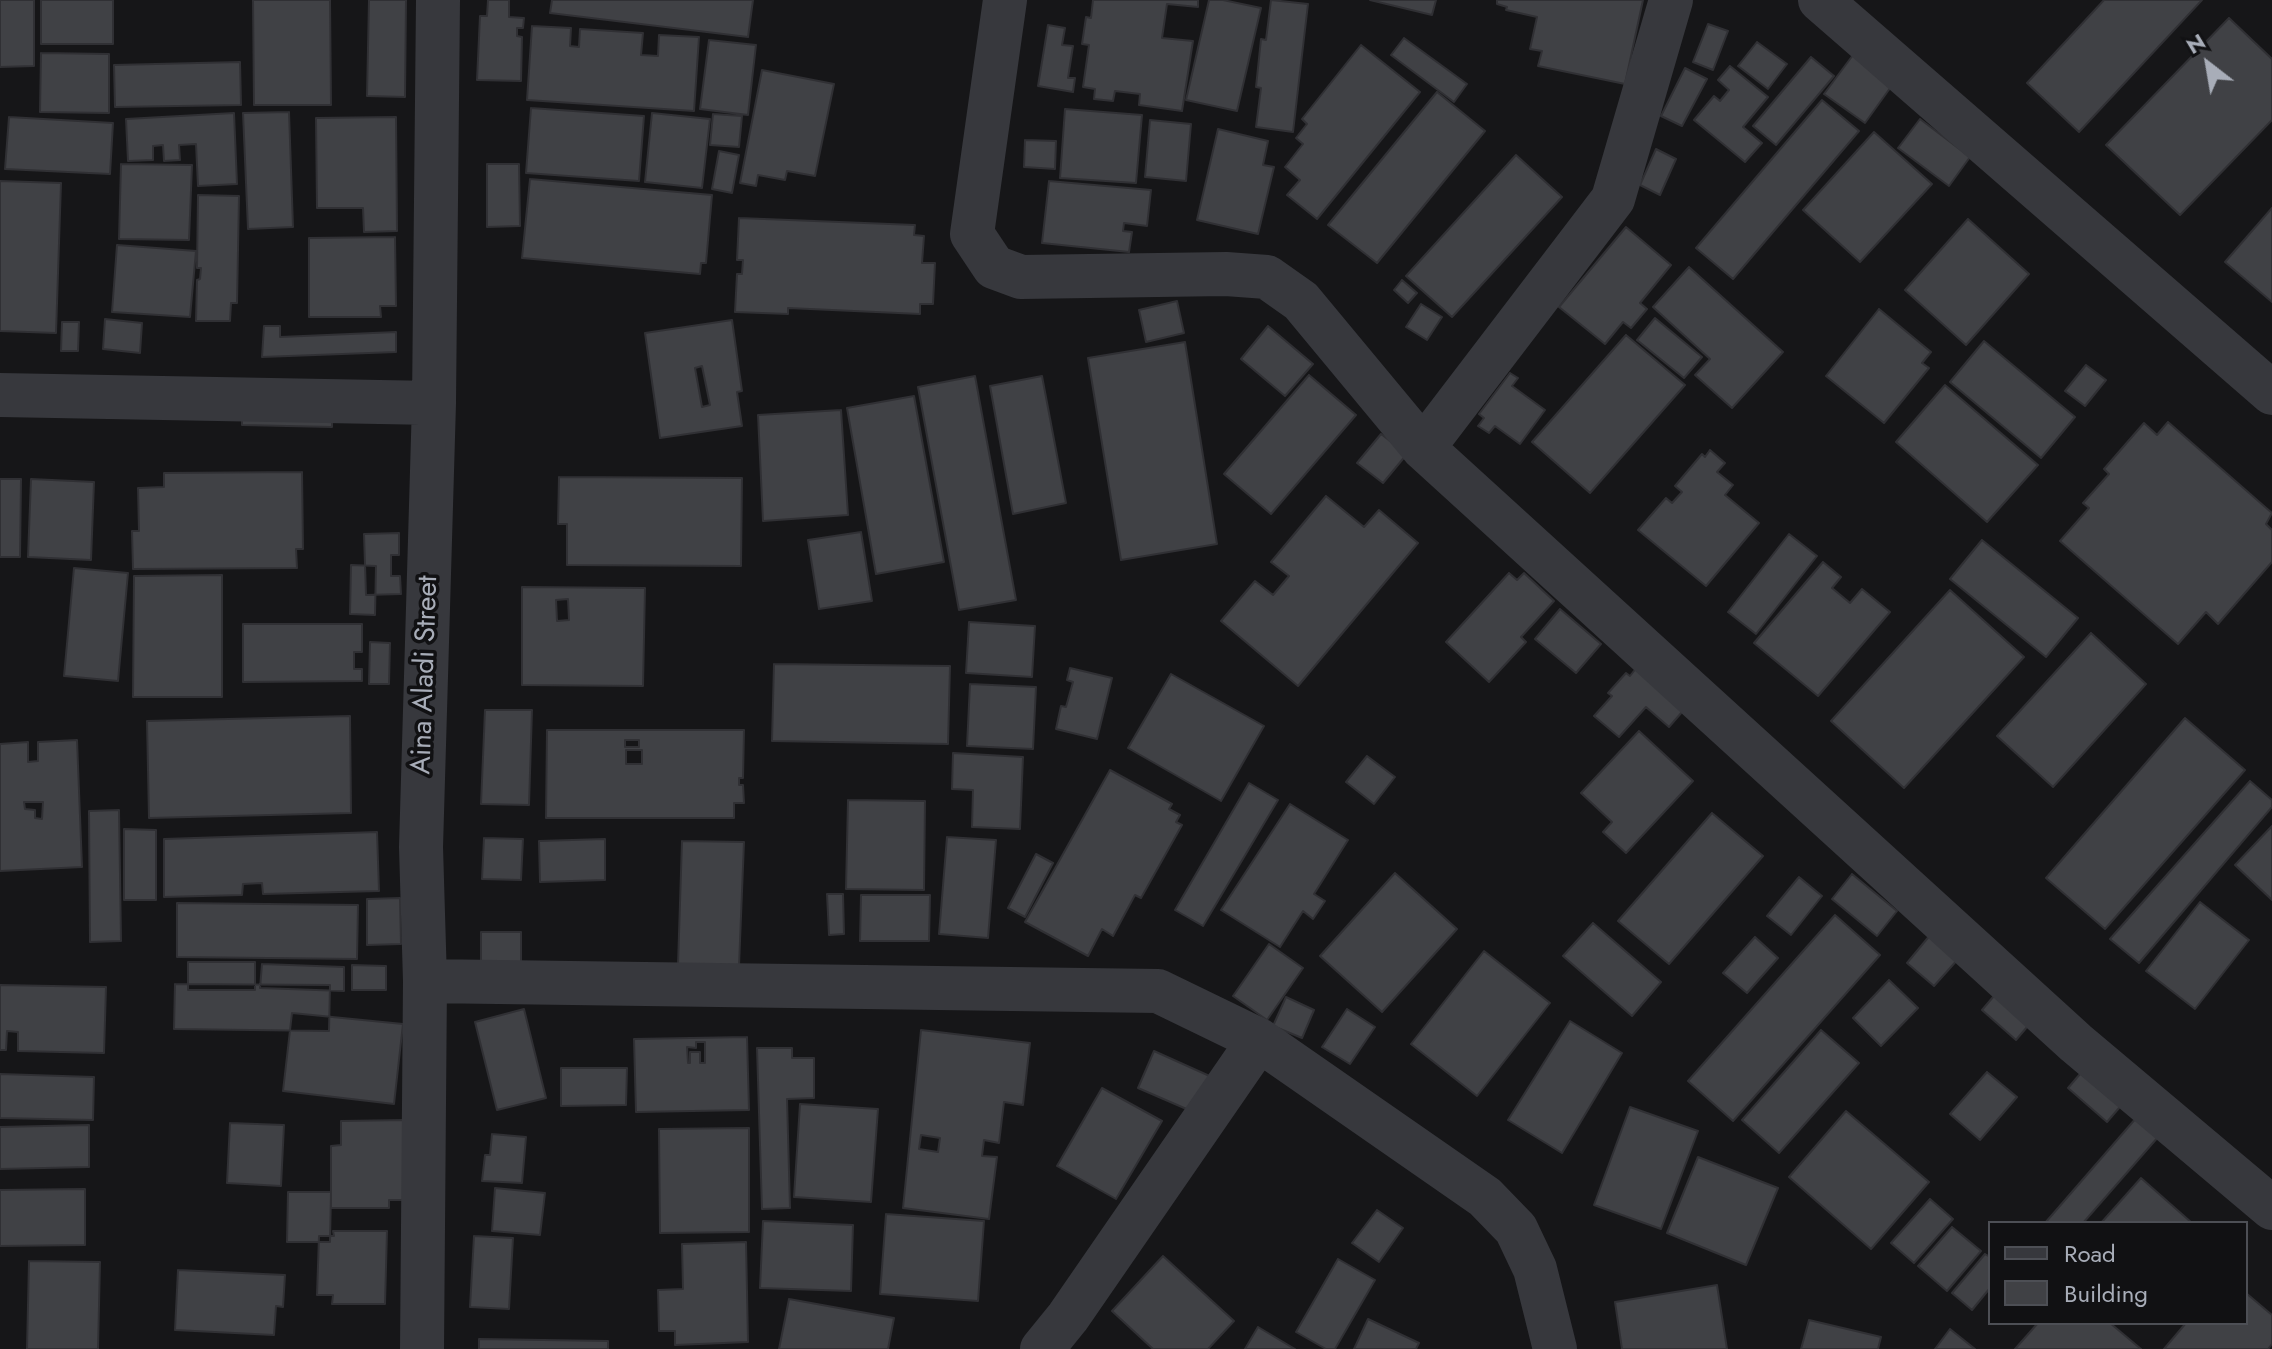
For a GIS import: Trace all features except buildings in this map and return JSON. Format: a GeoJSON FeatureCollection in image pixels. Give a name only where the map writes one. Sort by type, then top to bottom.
{"type":"FeatureCollection","features":[{"type":"Feature","properties":{"kind":"street","name":"Aina Aladi Street"},"geometry":{"type":"LineString","coordinates":[[422,1349],[425,981],[421,847],[434,403],[438,0]]}},
{"type":"Feature","properties":{"kind":"street"},"geometry":{"type":"LineString","coordinates":[[1005,0],[972,234],[994,267],[1021,277],[1226,274],[1267,277],[1301,301],[1423,448],[2076,1043],[2272,1208]]}},
{"type":"Feature","properties":{"kind":"street"},"geometry":{"type":"LineString","coordinates":[[1423,448],[1613,199],[1671,0]]}},
{"type":"Feature","properties":{"kind":"street"},"geometry":{"type":"LineString","coordinates":[[1820,0],[2272,393]]}},
{"type":"Feature","properties":{"kind":"street"},"geometry":{"type":"LineString","coordinates":[[0,395],[434,403]]}},
{"type":"Feature","properties":{"kind":"street"},"geometry":{"type":"LineString","coordinates":[[425,981],[1158,991],[1259,1040],[1485,1197],[1516,1229],[1535,1269],[1555,1349]]}},
{"type":"Feature","properties":{"kind":"street"},"geometry":{"type":"LineString","coordinates":[[1042,1349],[1068,1317],[1259,1040]]}}]}
